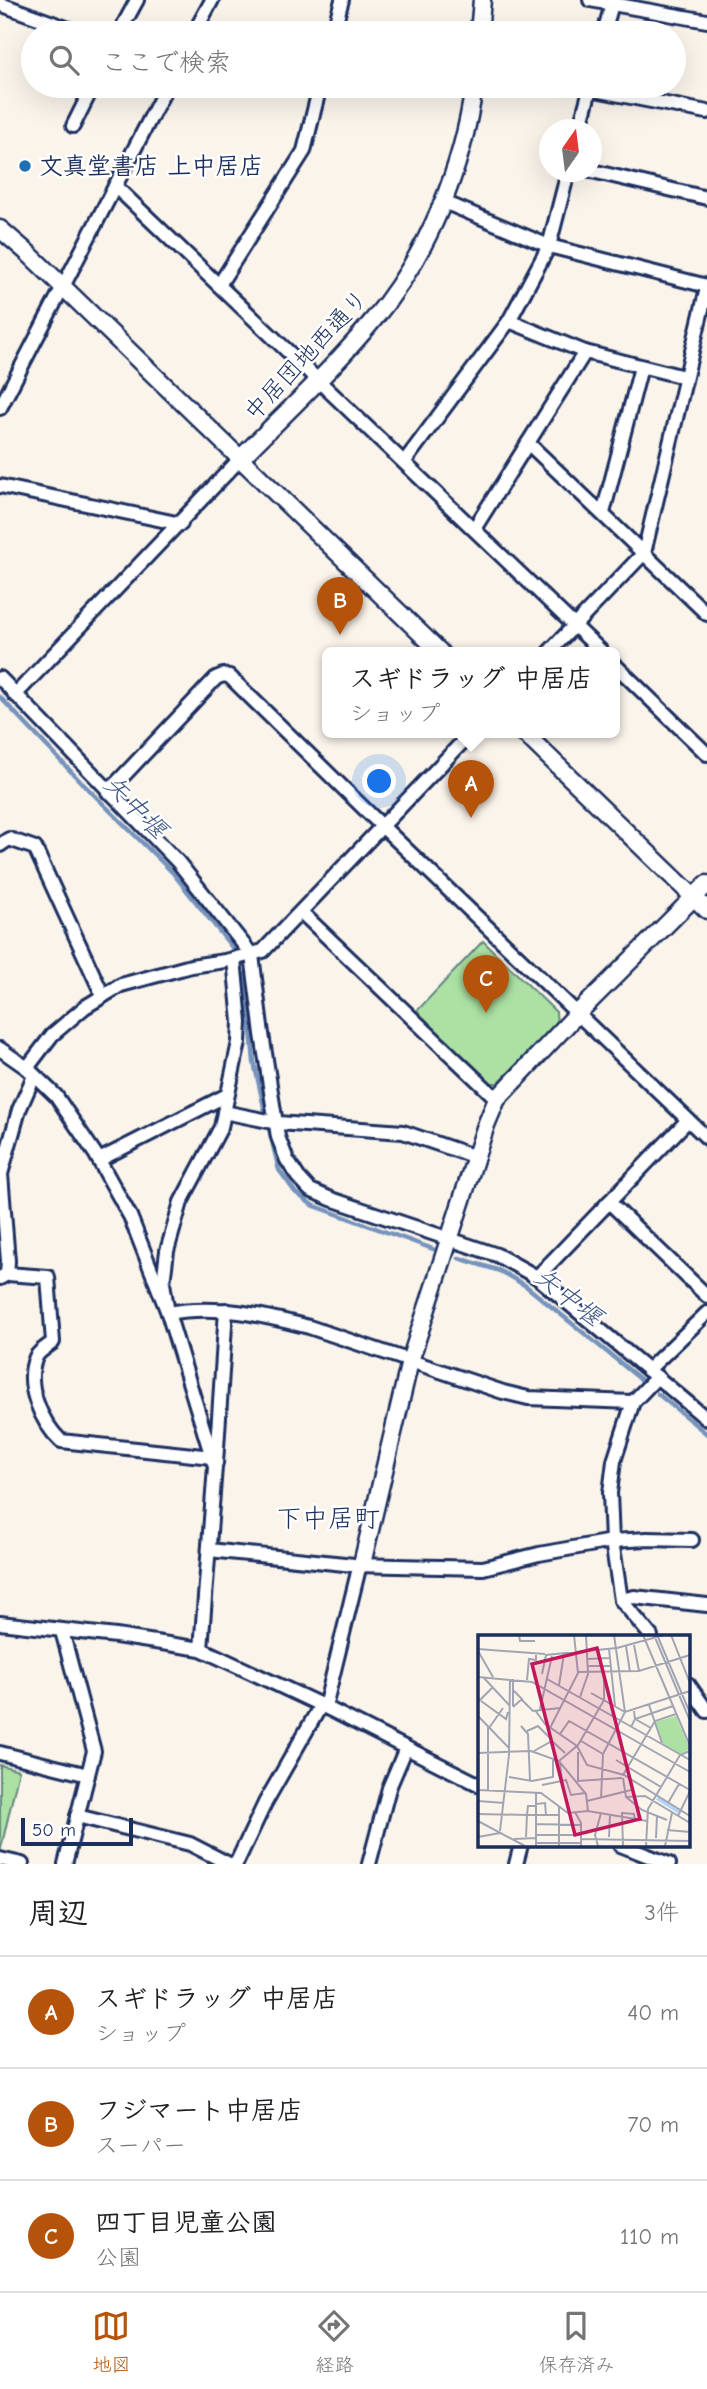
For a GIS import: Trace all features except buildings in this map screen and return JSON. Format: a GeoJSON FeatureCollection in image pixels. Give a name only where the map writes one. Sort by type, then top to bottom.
{"type":"FeatureCollection","features":[{"type":"Feature","properties":{"kind":"street"},"geometry":{"type":"LineString","coordinates":[[126,21],[137,0]]}},
{"type":"Feature","properties":{"kind":"street"},"geometry":{"type":"LineString","coordinates":[[201,21],[212,0]]}},
{"type":"Feature","properties":{"kind":"street"},"geometry":{"type":"LineString","coordinates":[[336,21],[342,0]]}},
{"type":"Feature","properties":{"kind":"street"},"geometry":{"type":"LineString","coordinates":[[480,21],[482,0]]}},
{"type":"Feature","properties":{"kind":"street"},"geometry":{"type":"LineString","coordinates":[[590,0],[707,21]]}},
{"type":"Feature","properties":{"kind":"street"},"geometry":{"type":"LineString","coordinates":[[607,21],[612,2]]}},
{"type":"Feature","properties":{"kind":"street"},"geometry":{"type":"LineString","coordinates":[[0,4],[47,21]]}},
{"type":"Feature","properties":{"kind":"street"},"geometry":{"type":"LineString","coordinates":[[73,126],[87,98]]}},
{"type":"Feature","properties":{"kind":"street"},"geometry":{"type":"LineString","coordinates":[[0,408],[161,98]]}},
{"type":"Feature","properties":{"kind":"street"},"geometry":{"type":"LineString","coordinates":[[219,285],[304,151],[317,98]]}},
{"type":"Feature","properties":{"kind":"street","name":"中居団地西通り"},"geometry":{"type":"LineString","coordinates":[[242,458],[375,318],[407,272],[444,202],[465,138],[472,98]]}},
{"type":"Feature","properties":{"kind":"street"},"geometry":{"type":"LineString","coordinates":[[582,119],[587,98]]}},
{"type":"Feature","properties":{"kind":"street"},"geometry":{"type":"LineString","coordinates":[[637,98],[707,113]]}},
{"type":"Feature","properties":{"kind":"street"},"geometry":{"type":"LineString","coordinates":[[602,173],[707,198]]}},
{"type":"Feature","properties":{"kind":"street"},"geometry":{"type":"LineString","coordinates":[[405,461],[509,321],[549,246],[565,182]]}},
{"type":"Feature","properties":{"kind":"street"},"geometry":{"type":"LineString","coordinates":[[115,186],[597,647]]}},
{"type":"Feature","properties":{"kind":"street"},"geometry":{"type":"LineString","coordinates":[[444,202],[549,246],[707,287],[644,553],[554,647]]}},
{"type":"Feature","properties":{"kind":"street"},"geometry":{"type":"LineString","coordinates":[[0,229],[242,458],[435,647]]}},
{"type":"Feature","properties":{"kind":"street"},"geometry":{"type":"LineString","coordinates":[[509,321],[585,352],[684,377]]}},
{"type":"Feature","properties":{"kind":"street"},"geometry":{"type":"LineString","coordinates":[[474,529],[585,352]]}},
{"type":"Feature","properties":{"kind":"street"},"geometry":{"type":"LineString","coordinates":[[603,513],[641,367]]}},
{"type":"Feature","properties":{"kind":"street"},"geometry":{"type":"LineString","coordinates":[[528,443],[707,614]]}},
{"type":"Feature","properties":{"kind":"street"},"geometry":{"type":"LineString","coordinates":[[15,695],[242,458]]}},
{"type":"Feature","properties":{"kind":"street"},"geometry":{"type":"LineString","coordinates":[[0,486],[181,524]]}},
{"type":"Feature","properties":{"kind":"street"},"geometry":{"type":"LineString","coordinates":[[620,670],[707,754]]}},
{"type":"Feature","properties":{"kind":"street"},"geometry":{"type":"LineString","coordinates":[[108,792],[216,678],[229,676],[707,1138]]}},
{"type":"Feature","properties":{"kind":"street"},"geometry":{"type":"LineString","coordinates":[[0,678],[178,862],[252,955],[278,1137],[298,1178],[310,1190],[331,1199],[497,1255],[537,1278],[707,1419]]}},
{"type":"Feature","properties":{"kind":"street"},"geometry":{"type":"LineString","coordinates":[[214,1462],[61,1441],[50,1431],[36,1401],[32,1372],[37,1355],[53,1342],[48,1277],[3,1276],[8,1261],[1,1174],[31,1072],[52,1034],[85,1007],[121,985],[191,966],[263,951],[466,738]]}},
{"type":"Feature","properties":{"kind":"street"},"geometry":{"type":"LineString","coordinates":[[529,738],[707,910]]}},
{"type":"Feature","properties":{"kind":"street"},"geometry":{"type":"LineString","coordinates":[[0,826],[4,842],[34,848],[103,996]]}},
{"type":"Feature","properties":{"kind":"street"},"geometry":{"type":"LineString","coordinates":[[236,1864],[265,1803],[323,1706],[361,1564],[410,1361],[497,1099],[578,1013],[707,884]]}},
{"type":"Feature","properties":{"kind":"street"},"geometry":{"type":"LineString","coordinates":[[301,912],[497,1099]]}},
{"type":"Feature","properties":{"kind":"street"},"geometry":{"type":"LineString","coordinates":[[168,1313],[163,1283],[167,1251],[181,1202],[221,1127],[239,1042],[240,1022],[234,959]]}},
{"type":"Feature","properties":{"kind":"street"},"geometry":{"type":"LineString","coordinates":[[0,1049],[31,1072],[56,1096],[99,1160],[130,1216],[168,1313],[214,1462],[201,1649]]}},
{"type":"Feature","properties":{"kind":"street"},"geometry":{"type":"LineString","coordinates":[[99,1160],[228,1095]]}},
{"type":"Feature","properties":{"kind":"street"},"geometry":{"type":"LineString","coordinates":[[224,1112],[278,1124],[403,1132],[476,1157]]}},
{"type":"Feature","properties":{"kind":"street"},"geometry":{"type":"LineString","coordinates":[[537,1278],[688,1120]]}},
{"type":"Feature","properties":{"kind":"street"},"geometry":{"type":"LineString","coordinates":[[609,1202],[707,1296]]}},
{"type":"Feature","properties":{"kind":"street"},"geometry":{"type":"LineString","coordinates":[[168,1313],[184,1310],[226,1310],[256,1314],[309,1327],[528,1398],[633,1402]]}},
{"type":"Feature","properties":{"kind":"street"},"geometry":{"type":"LineString","coordinates":[[214,1462],[218,1457],[226,1310]]}},
{"type":"Feature","properties":{"kind":"street"},"geometry":{"type":"LineString","coordinates":[[650,1635],[621,1600],[612,1541],[610,1493],[614,1461],[633,1402],[653,1374],[707,1312]]}},
{"type":"Feature","properties":{"kind":"street"},"geometry":{"type":"LineString","coordinates":[[209,1550],[361,1564],[483,1568],[539,1554],[612,1541],[692,1541]]}},
{"type":"Feature","properties":{"kind":"street"},"geometry":{"type":"LineString","coordinates":[[621,1600],[634,1597],[707,1605]]}},
{"type":"Feature","properties":{"kind":"street"},"geometry":{"type":"LineString","coordinates":[[0,1623],[201,1649],[478,1783]]}},
{"type":"Feature","properties":{"kind":"street"},"geometry":{"type":"LineString","coordinates":[[62,1632],[94,1751],[65,1864]]}},
{"type":"Feature","properties":{"kind":"street"},"geometry":{"type":"LineString","coordinates":[[690,1687],[707,1711]]}},
{"type":"Feature","properties":{"kind":"street"},"geometry":{"type":"LineString","coordinates":[[369,1864],[388,1788],[406,1748]]}},
{"type":"Feature","properties":{"kind":"street"},"geometry":{"type":"LineString","coordinates":[[0,1753],[88,1775]]}},
{"type":"Feature","properties":{"kind":"street"},"geometry":{"type":"LineString","coordinates":[[77,1816],[190,1843],[229,1864]]}},
{"type":"Feature","properties":{"kind":"street"},"geometry":{"type":"LineString","coordinates":[[516,1864],[521,1846]]}},
{"type":"Feature","properties":{"kind":"street"},"geometry":{"type":"LineString","coordinates":[[622,1846],[669,1864]]}},
{"type":"Feature","properties":{"kind":"street"},"geometry":{"type":"LineString","coordinates":[[651,1858],[656,1846]]}},
{"type":"Feature","properties":{"kind":"street"},"geometry":{"type":"LineString","coordinates":[[0,1859],[22,1864]]}},
{"type":"Feature","properties":{"kind":"green space"},"geometry":{"type":"Polygon","coordinates":[[[483,941],[556,1012],[557,1024],[498,1083],[486,1083],[414,1014],[483,941]]]}},
{"type":"Feature","properties":{"kind":"green space"},"geometry":{"type":"Polygon","coordinates":[[[0,1765],[19,1770],[0,1853],[0,1765]]]}},
{"type":"Feature","properties":{"kind":"waterway","name":"矢中堰"},"geometry":{"type":"LineString","coordinates":[[0,697],[173,873],[235,951]]}},
{"type":"Feature","properties":{"kind":"waterway","name":"矢中堰"},"geometry":{"type":"LineString","coordinates":[[246,974],[254,1062],[266,1116]]}},
{"type":"Feature","properties":{"kind":"waterway","name":"矢中堰"},"geometry":{"type":"LineString","coordinates":[[269,1129],[279,1170],[295,1192],[312,1205],[433,1249]]}},
{"type":"Feature","properties":{"kind":"waterway","name":"矢中堰"},"geometry":{"type":"LineString","coordinates":[[459,1258],[500,1271],[526,1286],[645,1383]]}},
{"type":"Feature","properties":{"kind":"waterway","name":"矢中堰"},"geometry":{"type":"LineString","coordinates":[[658,1394],[707,1434]]}},
{"type":"Feature","properties":{"kind":"place","name":"文真堂書店 上中居店"},"geometry":{"type":"Point","coordinates":[25,166]}},
{"type":"Feature","properties":{"kind":"place","name":"フジマート中居店"},"geometry":{"type":"Point","coordinates":[340,635]}},
{"type":"Feature","properties":{"kind":"place","name":"スギドラッグ 中居店"},"geometry":{"type":"Point","coordinates":[471,818]}},
{"type":"Feature","properties":{"kind":"place","name":"四丁目児童公園"},"geometry":{"type":"Point","coordinates":[486,1013]}},
{"type":"Feature","properties":{"kind":"district","name":"下中居町"},"geometry":{"type":"Point","coordinates":[328,1519]}}]}
